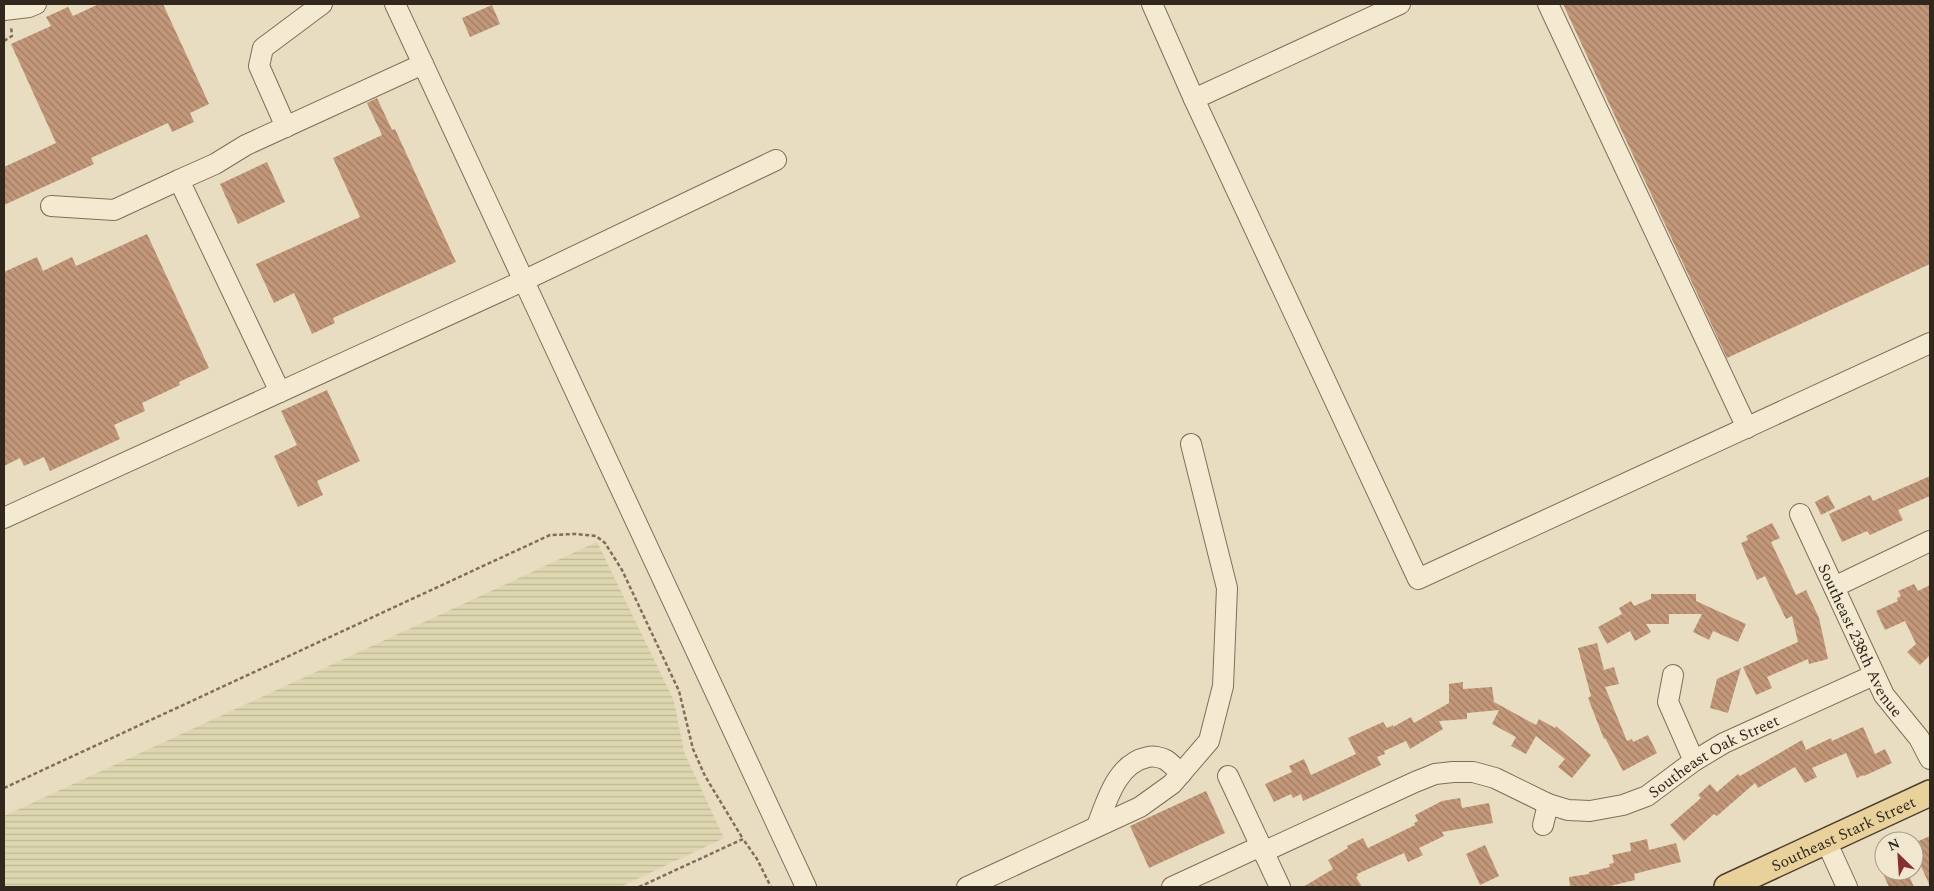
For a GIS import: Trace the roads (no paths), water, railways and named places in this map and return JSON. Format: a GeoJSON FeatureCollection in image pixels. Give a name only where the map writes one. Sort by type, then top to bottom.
{"type":"FeatureCollection","features":[{"type":"Feature","properties":{"kind":"main road","name":"Southeast Stark Street"},"geometry":{"type":"LineString","coordinates":[[1727,887],[1930,793]]}},
{"type":"Feature","properties":{"kind":"street"},"geometry":{"type":"LineString","coordinates":[[4,10],[29,7],[36,4]]}},
{"type":"Feature","properties":{"kind":"street"},"geometry":{"type":"LineString","coordinates":[[286,127],[259,66],[263,48],[322,4]]}},
{"type":"Feature","properties":{"kind":"street"},"geometry":{"type":"LineString","coordinates":[[395,4],[806,887]]}},
{"type":"Feature","properties":{"kind":"street"},"geometry":{"type":"LineString","coordinates":[[1152,4],[1194,99],[1418,580],[1930,343]]}},
{"type":"Feature","properties":{"kind":"street"},"geometry":{"type":"LineString","coordinates":[[1194,99],[1400,4]]}},
{"type":"Feature","properties":{"kind":"street"},"geometry":{"type":"LineString","coordinates":[[1548,4],[1747,428]]}},
{"type":"Feature","properties":{"kind":"street"},"geometry":{"type":"LineString","coordinates":[[51,206],[114,210],[215,164],[246,145],[423,64]]}},
{"type":"Feature","properties":{"kind":"street"},"geometry":{"type":"LineString","coordinates":[[4,518],[525,280],[776,160]]}},
{"type":"Feature","properties":{"kind":"street"},"geometry":{"type":"LineString","coordinates":[[179,180],[280,392]]}},
{"type":"Feature","properties":{"kind":"street"},"geometry":{"type":"LineString","coordinates":[[967,887],[1140,807],[1172,784],[1210,741],[1223,686],[1227,588],[1191,444]]}},
{"type":"Feature","properties":{"kind":"street","name":"Southeast 238th Avenue"},"geometry":{"type":"LineString","coordinates":[[1800,514],[1884,695],[1919,738],[1930,759]]}},
{"type":"Feature","properties":{"kind":"street"},"geometry":{"type":"LineString","coordinates":[[1834,587],[1930,541]]}},
{"type":"Feature","properties":{"kind":"street"},"geometry":{"type":"LineString","coordinates":[[1673,675],[1668,702],[1694,761]]}},
{"type":"Feature","properties":{"kind":"street","name":"Southeast Oak Street"},"geometry":{"type":"LineString","coordinates":[[1172,887],[1435,774],[1474,772],[1495,778],[1548,804],[1568,810],[1590,811],[1624,806],[1648,796],[1694,761],[1724,743],[1874,675]]}},
{"type":"Feature","properties":{"kind":"street"},"geometry":{"type":"LineString","coordinates":[[1097,826],[1107,800],[1125,767],[1139,759],[1152,756],[1165,760],[1181,774]]}},
{"type":"Feature","properties":{"kind":"street"},"geometry":{"type":"LineString","coordinates":[[1228,776],[1280,887]]}},
{"type":"Feature","properties":{"kind":"street"},"geometry":{"type":"LineString","coordinates":[[1543,825],[1548,804]]}},
{"type":"Feature","properties":{"kind":"street"},"geometry":{"type":"LineString","coordinates":[[1826,841],[1847,887]]}}]}
